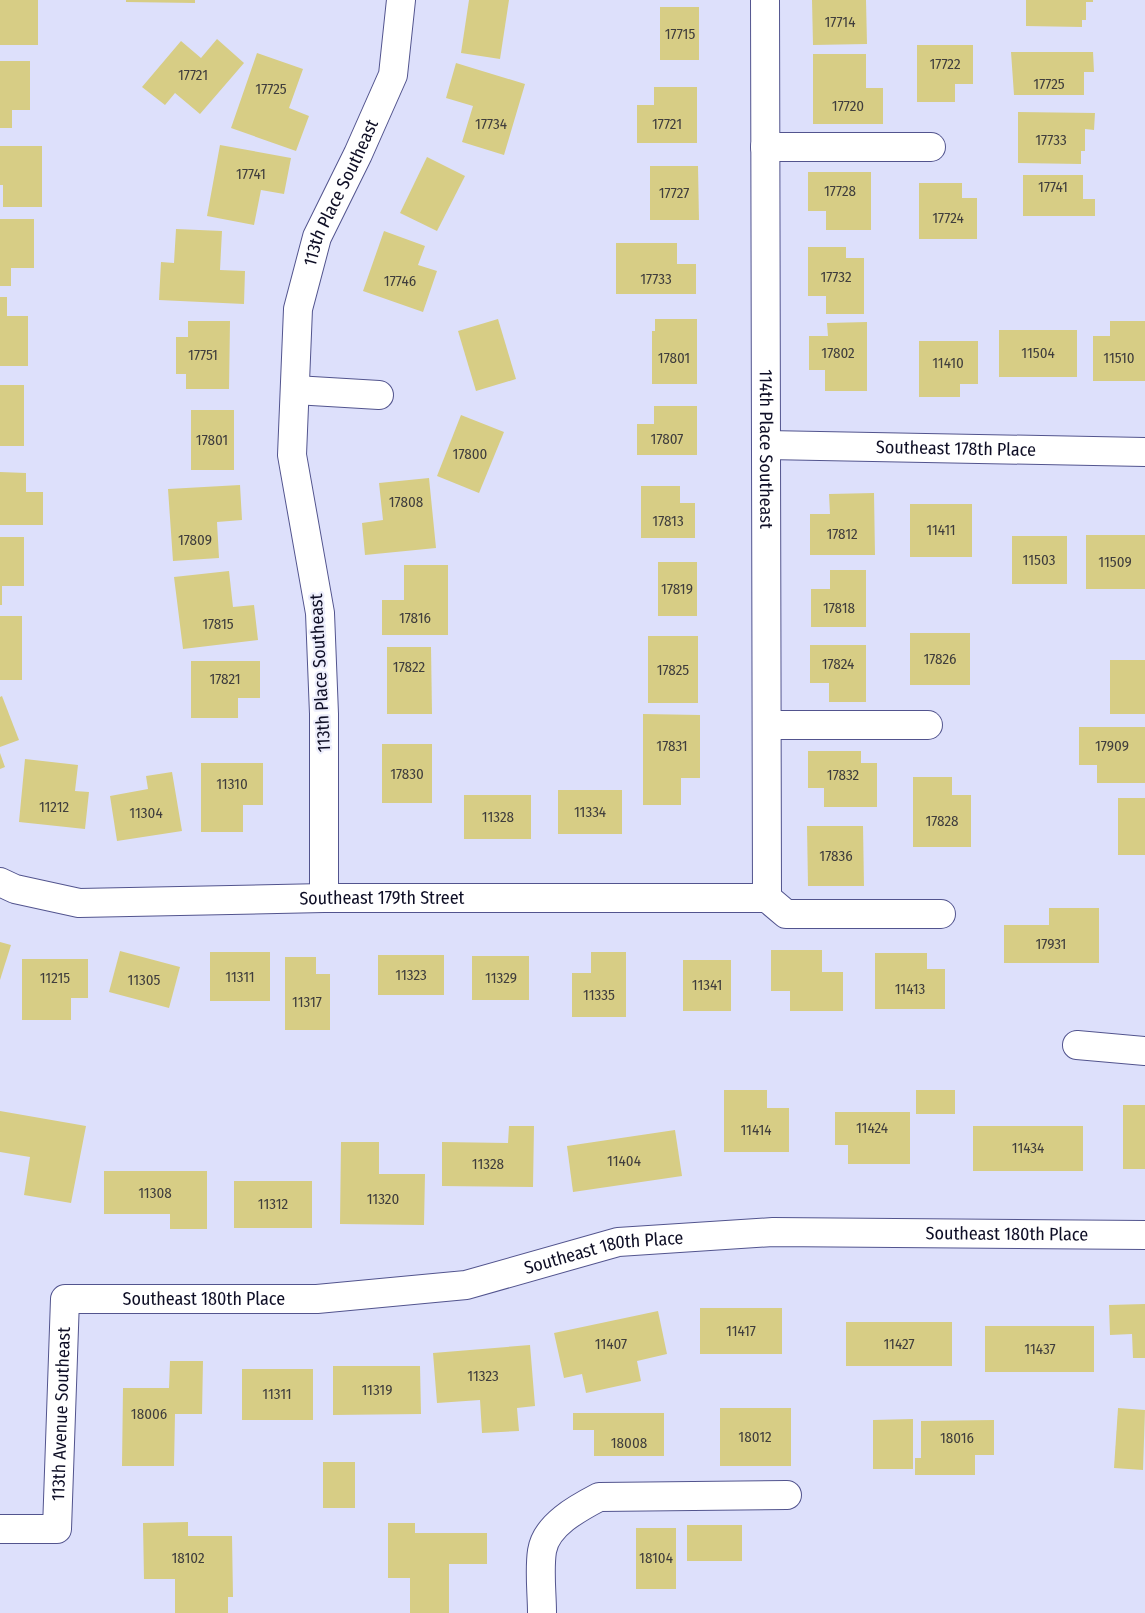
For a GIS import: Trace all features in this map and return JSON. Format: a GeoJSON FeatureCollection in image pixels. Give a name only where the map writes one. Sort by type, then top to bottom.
{"type":"FeatureCollection","features":[{"type":"Feature","properties":{"kind":"street","name":"113th Place Southeast"},"geometry":{"type":"LineString","coordinates":[[324,898],[324,714],[320,613],[292,455],[298,309],[317,237],[358,154],[393,75],[401,0]]}},
{"type":"Feature","properties":{"kind":"street","name":"114th Place Southeast"},"geometry":{"type":"LineString","coordinates":[[764,0],[767,445],[767,898]]}},
{"type":"Feature","properties":{"kind":"street"},"geometry":{"type":"LineString","coordinates":[[765,148],[931,147]]}},
{"type":"Feature","properties":{"kind":"street"},"geometry":{"type":"LineString","coordinates":[[295,390],[380,395]]}},
{"type":"Feature","properties":{"kind":"street","name":"Southeast 178th Place"},"geometry":{"type":"LineString","coordinates":[[767,445],[1145,452]]}},
{"type":"Feature","properties":{"kind":"street"},"geometry":{"type":"LineString","coordinates":[[767,725],[928,725]]}},
{"type":"Feature","properties":{"kind":"street","name":"Southeast 179th Street"},"geometry":{"type":"LineString","coordinates":[[0,882],[15,889],[79,903],[324,898],[767,898]]}},
{"type":"Feature","properties":{"kind":"street"},"geometry":{"type":"LineString","coordinates":[[767,898],[786,914],[940,914]]}},
{"type":"Feature","properties":{"kind":"street"},"geometry":{"type":"LineString","coordinates":[[1077,1045],[1145,1051]]}},
{"type":"Feature","properties":{"kind":"street","name":"Southeast 180th Place"},"geometry":{"type":"LineString","coordinates":[[65,1299],[317,1300],[456,1286],[618,1242],[754,1233],[1145,1235]]}},
{"type":"Feature","properties":{"kind":"street","name":"113th Avenue Southeast"},"geometry":{"type":"LineString","coordinates":[[0,1529],[57,1529],[65,1299]]}},
{"type":"Feature","properties":{"kind":"street"},"geometry":{"type":"LineString","coordinates":[[542,1613],[542,1550],[554,1528],[576,1509],[599,1497],[787,1495]]}},
{"type":"Feature","properties":{"kind":"building"},"geometry":{"type":"Polygon","coordinates":[[[0,0],[38,0],[38,45],[0,45],[0,0]]]}},
{"type":"Feature","properties":{"kind":"building"},"geometry":{"type":"Polygon","coordinates":[[[126,0],[195,0],[195,3],[126,2],[126,0]]]}},
{"type":"Feature","properties":{"kind":"building"},"geometry":{"type":"Polygon","coordinates":[[[469,0],[509,0],[500,59],[461,53],[469,0]]]}},
{"type":"Feature","properties":{"kind":"building"},"geometry":{"type":"Polygon","coordinates":[[[812,0],[866,0],[867,44],[813,45],[812,0]]]}},
{"type":"Feature","properties":{"kind":"building"},"geometry":{"type":"Polygon","coordinates":[[[1026,0],[1093,0],[1093,2],[1086,2],[1086,20],[1082,20],[1082,27],[1026,26],[1026,0]]]}},
{"type":"Feature","properties":{"kind":"building"},"geometry":{"type":"Polygon","coordinates":[[[660,7],[699,7],[699,60],[660,60],[660,7]]]}},
{"type":"Feature","properties":{"kind":"building"},"geometry":{"type":"Polygon","coordinates":[[[217,39],[244,63],[200,114],[175,93],[165,105],[142,87],[181,41],[201,58],[217,39]]]}},
{"type":"Feature","properties":{"kind":"building"},"geometry":{"type":"Polygon","coordinates":[[[917,45],[973,45],[973,84],[955,84],[955,102],[917,102],[917,45]]]}},
{"type":"Feature","properties":{"kind":"building"},"geometry":{"type":"Polygon","coordinates":[[[1011,52],[1093,52],[1094,72],[1084,72],[1084,95],[1014,95],[1011,52]]]}},
{"type":"Feature","properties":{"kind":"building"},"geometry":{"type":"Polygon","coordinates":[[[257,53],[303,69],[289,108],[309,116],[296,151],[231,128],[257,53]]]}},
{"type":"Feature","properties":{"kind":"building"},"geometry":{"type":"Polygon","coordinates":[[[813,54],[866,54],[866,88],[883,88],[883,124],[813,124],[813,54]]]}},
{"type":"Feature","properties":{"kind":"building"},"geometry":{"type":"Polygon","coordinates":[[[0,61],[30,61],[30,110],[12,110],[12,128],[0,128],[0,61]]]}},
{"type":"Feature","properties":{"kind":"building"},"geometry":{"type":"Polygon","coordinates":[[[456,63],[525,84],[504,155],[462,142],[473,106],[446,98],[456,63]]]}},
{"type":"Feature","properties":{"kind":"building"},"geometry":{"type":"Polygon","coordinates":[[[654,87],[697,87],[697,143],[637,143],[637,105],[654,105],[654,87]]]}},
{"type":"Feature","properties":{"kind":"building"},"geometry":{"type":"Polygon","coordinates":[[[1018,112],[1095,113],[1094,130],[1085,129],[1085,151],[1081,151],[1081,164],[1018,163],[1018,112]]]}},
{"type":"Feature","properties":{"kind":"building"},"geometry":{"type":"Polygon","coordinates":[[[220,145],[291,158],[284,194],[261,190],[254,225],[207,216],[220,145]]]}},
{"type":"Feature","properties":{"kind":"building"},"geometry":{"type":"Polygon","coordinates":[[[0,146],[42,146],[42,207],[3,207],[3,185],[0,185],[0,146]]]}},
{"type":"Feature","properties":{"kind":"building"},"geometry":{"type":"Polygon","coordinates":[[[427,157],[465,176],[437,231],[400,213],[427,157]]]}},
{"type":"Feature","properties":{"kind":"building"},"geometry":{"type":"Polygon","coordinates":[[[650,166],[698,166],[699,220],[650,220],[650,166]]]}},
{"type":"Feature","properties":{"kind":"building"},"geometry":{"type":"Polygon","coordinates":[[[808,172],[871,172],[871,230],[826,230],[826,211],[808,211],[808,172]]]}},
{"type":"Feature","properties":{"kind":"building"},"geometry":{"type":"Polygon","coordinates":[[[1023,175],[1083,175],[1083,199],[1095,199],[1095,216],[1023,216],[1023,175]]]}},
{"type":"Feature","properties":{"kind":"building"},"geometry":{"type":"Polygon","coordinates":[[[919,183],[962,183],[962,198],[977,198],[977,239],[919,239],[919,183]]]}},
{"type":"Feature","properties":{"kind":"building"},"geometry":{"type":"Polygon","coordinates":[[[0,219],[34,219],[34,268],[11,268],[11,286],[0,286],[0,219]]]}},
{"type":"Feature","properties":{"kind":"building"},"geometry":{"type":"Polygon","coordinates":[[[176,229],[222,231],[220,270],[245,271],[244,304],[159,300],[161,262],[174,263],[176,229]]]}},
{"type":"Feature","properties":{"kind":"building"},"geometry":{"type":"Polygon","coordinates":[[[384,231],[425,246],[418,265],[437,271],[423,312],[363,291],[384,231]]]}},
{"type":"Feature","properties":{"kind":"building"},"geometry":{"type":"Polygon","coordinates":[[[616,243],[677,243],[677,264],[696,264],[696,294],[616,294],[616,243]]]}},
{"type":"Feature","properties":{"kind":"building"},"geometry":{"type":"Polygon","coordinates":[[[808,247],[846,247],[846,258],[864,258],[864,314],[826,314],[826,296],[808,296],[808,247]]]}},
{"type":"Feature","properties":{"kind":"building"},"geometry":{"type":"Polygon","coordinates":[[[0,297],[7,297],[7,316],[28,316],[28,366],[0,366],[0,297]]]}},
{"type":"Feature","properties":{"kind":"building"},"geometry":{"type":"Polygon","coordinates":[[[498,319],[516,379],[476,391],[458,331],[498,319]]]}},
{"type":"Feature","properties":{"kind":"building"},"geometry":{"type":"Polygon","coordinates":[[[655,319],[697,319],[697,384],[652,384],[652,331],[655,331],[655,319]]]}},
{"type":"Feature","properties":{"kind":"building"},"geometry":{"type":"Polygon","coordinates":[[[188,321],[230,321],[229,389],[186,389],[186,374],[176,374],[176,337],[188,337],[188,321]]]}},
{"type":"Feature","properties":{"kind":"building"},"geometry":{"type":"Polygon","coordinates":[[[1110,321],[1145,321],[1145,381],[1093,381],[1093,336],[1110,336],[1110,321]]]}},
{"type":"Feature","properties":{"kind":"building"},"geometry":{"type":"Polygon","coordinates":[[[867,322],[867,391],[825,391],[825,370],[809,370],[809,336],[828,336],[827,323],[867,322]]]}},
{"type":"Feature","properties":{"kind":"building"},"geometry":{"type":"Polygon","coordinates":[[[999,330],[1077,330],[1077,377],[999,377],[999,330]]]}},
{"type":"Feature","properties":{"kind":"building"},"geometry":{"type":"Polygon","coordinates":[[[919,341],[978,341],[978,384],[960,384],[960,397],[919,397],[919,341]]]}},
{"type":"Feature","properties":{"kind":"building"},"geometry":{"type":"Polygon","coordinates":[[[0,385],[24,385],[24,446],[0,446],[0,385]]]}},
{"type":"Feature","properties":{"kind":"building"},"geometry":{"type":"Polygon","coordinates":[[[654,406],[697,406],[697,455],[637,455],[637,424],[654,424],[654,406]]]}},
{"type":"Feature","properties":{"kind":"building"},"geometry":{"type":"Polygon","coordinates":[[[191,410],[234,410],[234,470],[191,470],[191,410]]]}},
{"type":"Feature","properties":{"kind":"building"},"geometry":{"type":"Polygon","coordinates":[[[461,415],[504,432],[479,493],[437,476],[461,415]]]}},
{"type":"Feature","properties":{"kind":"building"},"geometry":{"type":"Polygon","coordinates":[[[0,472],[26,473],[26,492],[43,492],[43,525],[0,525],[0,472]]]}},
{"type":"Feature","properties":{"kind":"building"},"geometry":{"type":"Polygon","coordinates":[[[429,478],[436,548],[365,555],[362,523],[383,520],[379,483],[429,478]]]}},
{"type":"Feature","properties":{"kind":"building"},"geometry":{"type":"Polygon","coordinates":[[[240,485],[242,520],[217,522],[219,558],[173,561],[168,489],[240,485]]]}},
{"type":"Feature","properties":{"kind":"building"},"geometry":{"type":"Polygon","coordinates":[[[641,486],[680,486],[680,503],[695,503],[695,538],[641,538],[641,486]]]}},
{"type":"Feature","properties":{"kind":"building"},"geometry":{"type":"Polygon","coordinates":[[[874,493],[875,555],[810,555],[810,514],[830,514],[829,494],[874,493]]]}},
{"type":"Feature","properties":{"kind":"building"},"geometry":{"type":"Polygon","coordinates":[[[910,504],[972,504],[972,557],[910,557],[910,504]]]}},
{"type":"Feature","properties":{"kind":"building"},"geometry":{"type":"Polygon","coordinates":[[[1086,535],[1145,535],[1145,589],[1086,589],[1086,535]]]}},
{"type":"Feature","properties":{"kind":"building"},"geometry":{"type":"Polygon","coordinates":[[[1012,536],[1067,536],[1067,584],[1012,584],[1012,536]]]}},
{"type":"Feature","properties":{"kind":"building"},"geometry":{"type":"Polygon","coordinates":[[[0,537],[24,537],[24,586],[2,586],[2,605],[0,605],[0,537]]]}},
{"type":"Feature","properties":{"kind":"building"},"geometry":{"type":"Polygon","coordinates":[[[658,562],[697,562],[697,616],[658,616],[658,562]]]}},
{"type":"Feature","properties":{"kind":"building"},"geometry":{"type":"Polygon","coordinates":[[[404,565],[448,565],[448,635],[382,635],[382,600],[404,600],[404,565]]]}},
{"type":"Feature","properties":{"kind":"building"},"geometry":{"type":"Polygon","coordinates":[[[830,570],[866,570],[866,627],[811,627],[811,589],[830,589],[830,570]]]}},
{"type":"Feature","properties":{"kind":"building"},"geometry":{"type":"Polygon","coordinates":[[[229,571],[233,607],[254,605],[258,640],[183,649],[174,577],[229,571]]]}},
{"type":"Feature","properties":{"kind":"building"},"geometry":{"type":"Polygon","coordinates":[[[0,616],[22,616],[22,680],[0,680],[0,616]]]}},
{"type":"Feature","properties":{"kind":"building"},"geometry":{"type":"Polygon","coordinates":[[[910,633],[970,633],[970,685],[910,685],[910,633]]]}},
{"type":"Feature","properties":{"kind":"building"},"geometry":{"type":"Polygon","coordinates":[[[648,636],[698,636],[698,703],[648,703],[648,636]]]}},
{"type":"Feature","properties":{"kind":"building"},"geometry":{"type":"Polygon","coordinates":[[[810,645],[866,645],[866,702],[829,702],[829,683],[810,683],[810,645]]]}},
{"type":"Feature","properties":{"kind":"building"},"geometry":{"type":"Polygon","coordinates":[[[387,647],[431,647],[432,714],[387,714],[387,647]]]}},
{"type":"Feature","properties":{"kind":"building"},"geometry":{"type":"Polygon","coordinates":[[[1110,660],[1145,660],[1145,714],[1110,714],[1110,660]]]}},
{"type":"Feature","properties":{"kind":"building"},"geometry":{"type":"Polygon","coordinates":[[[191,661],[260,661],[260,698],[238,698],[238,718],[191,718],[191,661]]]}},
{"type":"Feature","properties":{"kind":"building"},"geometry":{"type":"Polygon","coordinates":[[[2,696],[19,740],[0,747],[0,697],[2,696]]]}},
{"type":"Feature","properties":{"kind":"building"},"geometry":{"type":"Polygon","coordinates":[[[643,714],[700,715],[700,778],[681,778],[681,805],[643,805],[643,714]]]}},
{"type":"Feature","properties":{"kind":"building"},"geometry":{"type":"Polygon","coordinates":[[[1079,727],[1145,727],[1145,783],[1097,783],[1097,765],[1079,765],[1079,727]]]}},
{"type":"Feature","properties":{"kind":"building"},"geometry":{"type":"Polygon","coordinates":[[[382,744],[432,744],[432,803],[382,803],[382,744]]]}},
{"type":"Feature","properties":{"kind":"building"},"geometry":{"type":"Polygon","coordinates":[[[808,751],[861,751],[861,763],[877,763],[877,807],[824,807],[824,788],[808,788],[808,751]]]}},
{"type":"Feature","properties":{"kind":"building"},"geometry":{"type":"Polygon","coordinates":[[[0,753],[5,767],[0,769],[0,753]]]}},
{"type":"Feature","properties":{"kind":"building"},"geometry":{"type":"Polygon","coordinates":[[[25,759],[78,765],[75,791],[89,792],[85,829],[19,822],[25,759]]]}},
{"type":"Feature","properties":{"kind":"building"},"geometry":{"type":"Polygon","coordinates":[[[201,763],[263,763],[263,805],[243,805],[243,832],[201,832],[201,763]]]}},
{"type":"Feature","properties":{"kind":"building"},"geometry":{"type":"Polygon","coordinates":[[[172,772],[182,831],[117,841],[110,796],[148,789],[146,776],[172,772]]]}},
{"type":"Feature","properties":{"kind":"building"},"geometry":{"type":"Polygon","coordinates":[[[913,777],[952,777],[952,795],[971,795],[971,847],[913,847],[913,777]]]}},
{"type":"Feature","properties":{"kind":"building"},"geometry":{"type":"Polygon","coordinates":[[[558,790],[622,790],[622,834],[558,834],[558,790]]]}},
{"type":"Feature","properties":{"kind":"building"},"geometry":{"type":"Polygon","coordinates":[[[464,795],[531,795],[531,839],[464,839],[464,795]]]}},
{"type":"Feature","properties":{"kind":"building"},"geometry":{"type":"Polygon","coordinates":[[[1118,798],[1145,798],[1145,855],[1118,855],[1118,798]]]}},
{"type":"Feature","properties":{"kind":"building"},"geometry":{"type":"Polygon","coordinates":[[[807,826],[863,826],[864,886],[808,886],[807,826]]]}},
{"type":"Feature","properties":{"kind":"building"},"geometry":{"type":"Polygon","coordinates":[[[1049,908],[1099,908],[1099,963],[1004,963],[1004,925],[1049,925],[1049,908]]]}},
{"type":"Feature","properties":{"kind":"building"},"geometry":{"type":"Polygon","coordinates":[[[0,942],[11,945],[0,980],[0,942]]]}},
{"type":"Feature","properties":{"kind":"building"},"geometry":{"type":"Polygon","coordinates":[[[771,950],[822,950],[822,972],[843,972],[843,1011],[790,1011],[790,991],[771,991],[771,950]]]}},
{"type":"Feature","properties":{"kind":"building"},"geometry":{"type":"Polygon","coordinates":[[[120,951],[180,967],[169,1008],[109,992],[120,951]]]}},
{"type":"Feature","properties":{"kind":"building"},"geometry":{"type":"Polygon","coordinates":[[[210,952],[270,952],[270,1001],[210,1001],[210,952]]]}},
{"type":"Feature","properties":{"kind":"building"},"geometry":{"type":"Polygon","coordinates":[[[591,952],[626,952],[626,1017],[572,1017],[572,973],[591,973],[591,952]]]}},
{"type":"Feature","properties":{"kind":"building"},"geometry":{"type":"Polygon","coordinates":[[[875,953],[927,953],[927,969],[945,969],[945,1009],[875,1009],[875,953]]]}},
{"type":"Feature","properties":{"kind":"building"},"geometry":{"type":"Polygon","coordinates":[[[378,955],[444,955],[444,995],[378,995],[378,955]]]}},
{"type":"Feature","properties":{"kind":"building"},"geometry":{"type":"Polygon","coordinates":[[[472,956],[529,956],[529,1000],[472,1000],[472,956]]]}},
{"type":"Feature","properties":{"kind":"building"},"geometry":{"type":"Polygon","coordinates":[[[285,957],[316,957],[316,974],[330,974],[330,1030],[285,1030],[285,957]]]}},
{"type":"Feature","properties":{"kind":"building"},"geometry":{"type":"Polygon","coordinates":[[[22,959],[88,959],[88,998],[71,998],[71,1020],[22,1020],[22,959]]]}},
{"type":"Feature","properties":{"kind":"building"},"geometry":{"type":"Polygon","coordinates":[[[683,960],[731,960],[731,1011],[683,1011],[683,960]]]}},
{"type":"Feature","properties":{"kind":"building"},"geometry":{"type":"Polygon","coordinates":[[[724,1090],[767,1090],[767,1108],[789,1108],[789,1152],[724,1152],[724,1090]]]}},
{"type":"Feature","properties":{"kind":"building"},"geometry":{"type":"Polygon","coordinates":[[[916,1090],[955,1090],[955,1114],[916,1114],[916,1090]]]}},
{"type":"Feature","properties":{"kind":"building"},"geometry":{"type":"Polygon","coordinates":[[[1123,1105],[1145,1105],[1145,1169],[1123,1169],[1123,1105]]]}},
{"type":"Feature","properties":{"kind":"building"},"geometry":{"type":"Polygon","coordinates":[[[0,1111],[86,1126],[71,1203],[24,1195],[30,1157],[0,1152],[0,1111]]]}},
{"type":"Feature","properties":{"kind":"building"},"geometry":{"type":"Polygon","coordinates":[[[835,1112],[910,1112],[910,1164],[848,1164],[848,1145],[835,1145],[835,1112]]]}},
{"type":"Feature","properties":{"kind":"building"},"geometry":{"type":"Polygon","coordinates":[[[509,1126],[534,1126],[533,1187],[442,1186],[442,1142],[508,1143],[509,1126]]]}},
{"type":"Feature","properties":{"kind":"building"},"geometry":{"type":"Polygon","coordinates":[[[973,1126],[1083,1126],[1083,1171],[973,1171],[973,1126]]]}},
{"type":"Feature","properties":{"kind":"building"},"geometry":{"type":"Polygon","coordinates":[[[675,1130],[682,1176],[573,1192],[567,1146],[675,1130]]]}},
{"type":"Feature","properties":{"kind":"building"},"geometry":{"type":"Polygon","coordinates":[[[341,1142],[379,1142],[379,1174],[425,1174],[424,1225],[340,1224],[341,1142]]]}},
{"type":"Feature","properties":{"kind":"building"},"geometry":{"type":"Polygon","coordinates":[[[104,1171],[207,1171],[207,1229],[170,1229],[170,1214],[104,1214],[104,1171]]]}},
{"type":"Feature","properties":{"kind":"building"},"geometry":{"type":"Polygon","coordinates":[[[234,1181],[312,1181],[312,1228],[234,1228],[234,1181]]]}},
{"type":"Feature","properties":{"kind":"building"},"geometry":{"type":"Polygon","coordinates":[[[1145,1304],[1145,1358],[1133,1358],[1132,1334],[1110,1335],[1109,1305],[1145,1304]]]}},
{"type":"Feature","properties":{"kind":"building"},"geometry":{"type":"Polygon","coordinates":[[[700,1308],[782,1308],[782,1354],[700,1354],[700,1308]]]}},
{"type":"Feature","properties":{"kind":"building"},"geometry":{"type":"Polygon","coordinates":[[[658,1311],[667,1354],[637,1361],[641,1381],[586,1393],[582,1374],[564,1378],[554,1333],[658,1311]]]}},
{"type":"Feature","properties":{"kind":"building"},"geometry":{"type":"Polygon","coordinates":[[[846,1322],[952,1322],[952,1366],[846,1366],[846,1322]]]}},
{"type":"Feature","properties":{"kind":"building"},"geometry":{"type":"Polygon","coordinates":[[[985,1326],[1094,1326],[1094,1372],[985,1372],[985,1326]]]}},
{"type":"Feature","properties":{"kind":"building"},"geometry":{"type":"Polygon","coordinates":[[[530,1345],[535,1406],[517,1408],[519,1431],[482,1433],[480,1400],[437,1403],[433,1353],[530,1345]]]}},
{"type":"Feature","properties":{"kind":"building"},"geometry":{"type":"Polygon","coordinates":[[[170,1361],[203,1361],[202,1414],[175,1414],[174,1466],[122,1466],[123,1388],[169,1388],[170,1361]]]}},
{"type":"Feature","properties":{"kind":"building"},"geometry":{"type":"Polygon","coordinates":[[[333,1366],[420,1366],[421,1414],[333,1415],[333,1366]]]}},
{"type":"Feature","properties":{"kind":"building"},"geometry":{"type":"Polygon","coordinates":[[[242,1369],[313,1369],[313,1420],[242,1420],[242,1369]]]}},
{"type":"Feature","properties":{"kind":"building"},"geometry":{"type":"Polygon","coordinates":[[[720,1408],[791,1408],[791,1466],[720,1466],[720,1408]]]}},
{"type":"Feature","properties":{"kind":"building"},"geometry":{"type":"Polygon","coordinates":[[[1118,1408],[1145,1410],[1143,1470],[1114,1468],[1118,1408]]]}},
{"type":"Feature","properties":{"kind":"building"},"geometry":{"type":"Polygon","coordinates":[[[573,1413],[664,1413],[664,1456],[594,1456],[594,1430],[573,1430],[573,1413]]]}},
{"type":"Feature","properties":{"kind":"building"},"geometry":{"type":"Polygon","coordinates":[[[913,1419],[913,1469],[873,1469],[873,1420],[913,1419]]]}},
{"type":"Feature","properties":{"kind":"building"},"geometry":{"type":"Polygon","coordinates":[[[994,1420],[994,1455],[975,1455],[975,1475],[915,1475],[915,1458],[921,1458],[921,1421],[994,1420]]]}},
{"type":"Feature","properties":{"kind":"building"},"geometry":{"type":"Polygon","coordinates":[[[323,1462],[355,1462],[355,1508],[323,1508],[323,1462]]]}},
{"type":"Feature","properties":{"kind":"building"},"geometry":{"type":"Polygon","coordinates":[[[188,1522],[188,1536],[232,1536],[233,1597],[228,1597],[228,1613],[175,1613],[175,1579],[144,1579],[143,1523],[188,1522]]]}},
{"type":"Feature","properties":{"kind":"building"},"geometry":{"type":"Polygon","coordinates":[[[388,1523],[415,1523],[415,1533],[487,1533],[487,1564],[449,1564],[449,1613],[410,1613],[410,1578],[388,1578],[388,1523]]]}},
{"type":"Feature","properties":{"kind":"building"},"geometry":{"type":"Polygon","coordinates":[[[687,1525],[742,1525],[742,1561],[687,1561],[687,1525]]]}},
{"type":"Feature","properties":{"kind":"building"},"geometry":{"type":"Polygon","coordinates":[[[636,1528],[676,1528],[676,1589],[636,1589],[636,1528]]]}}]}
